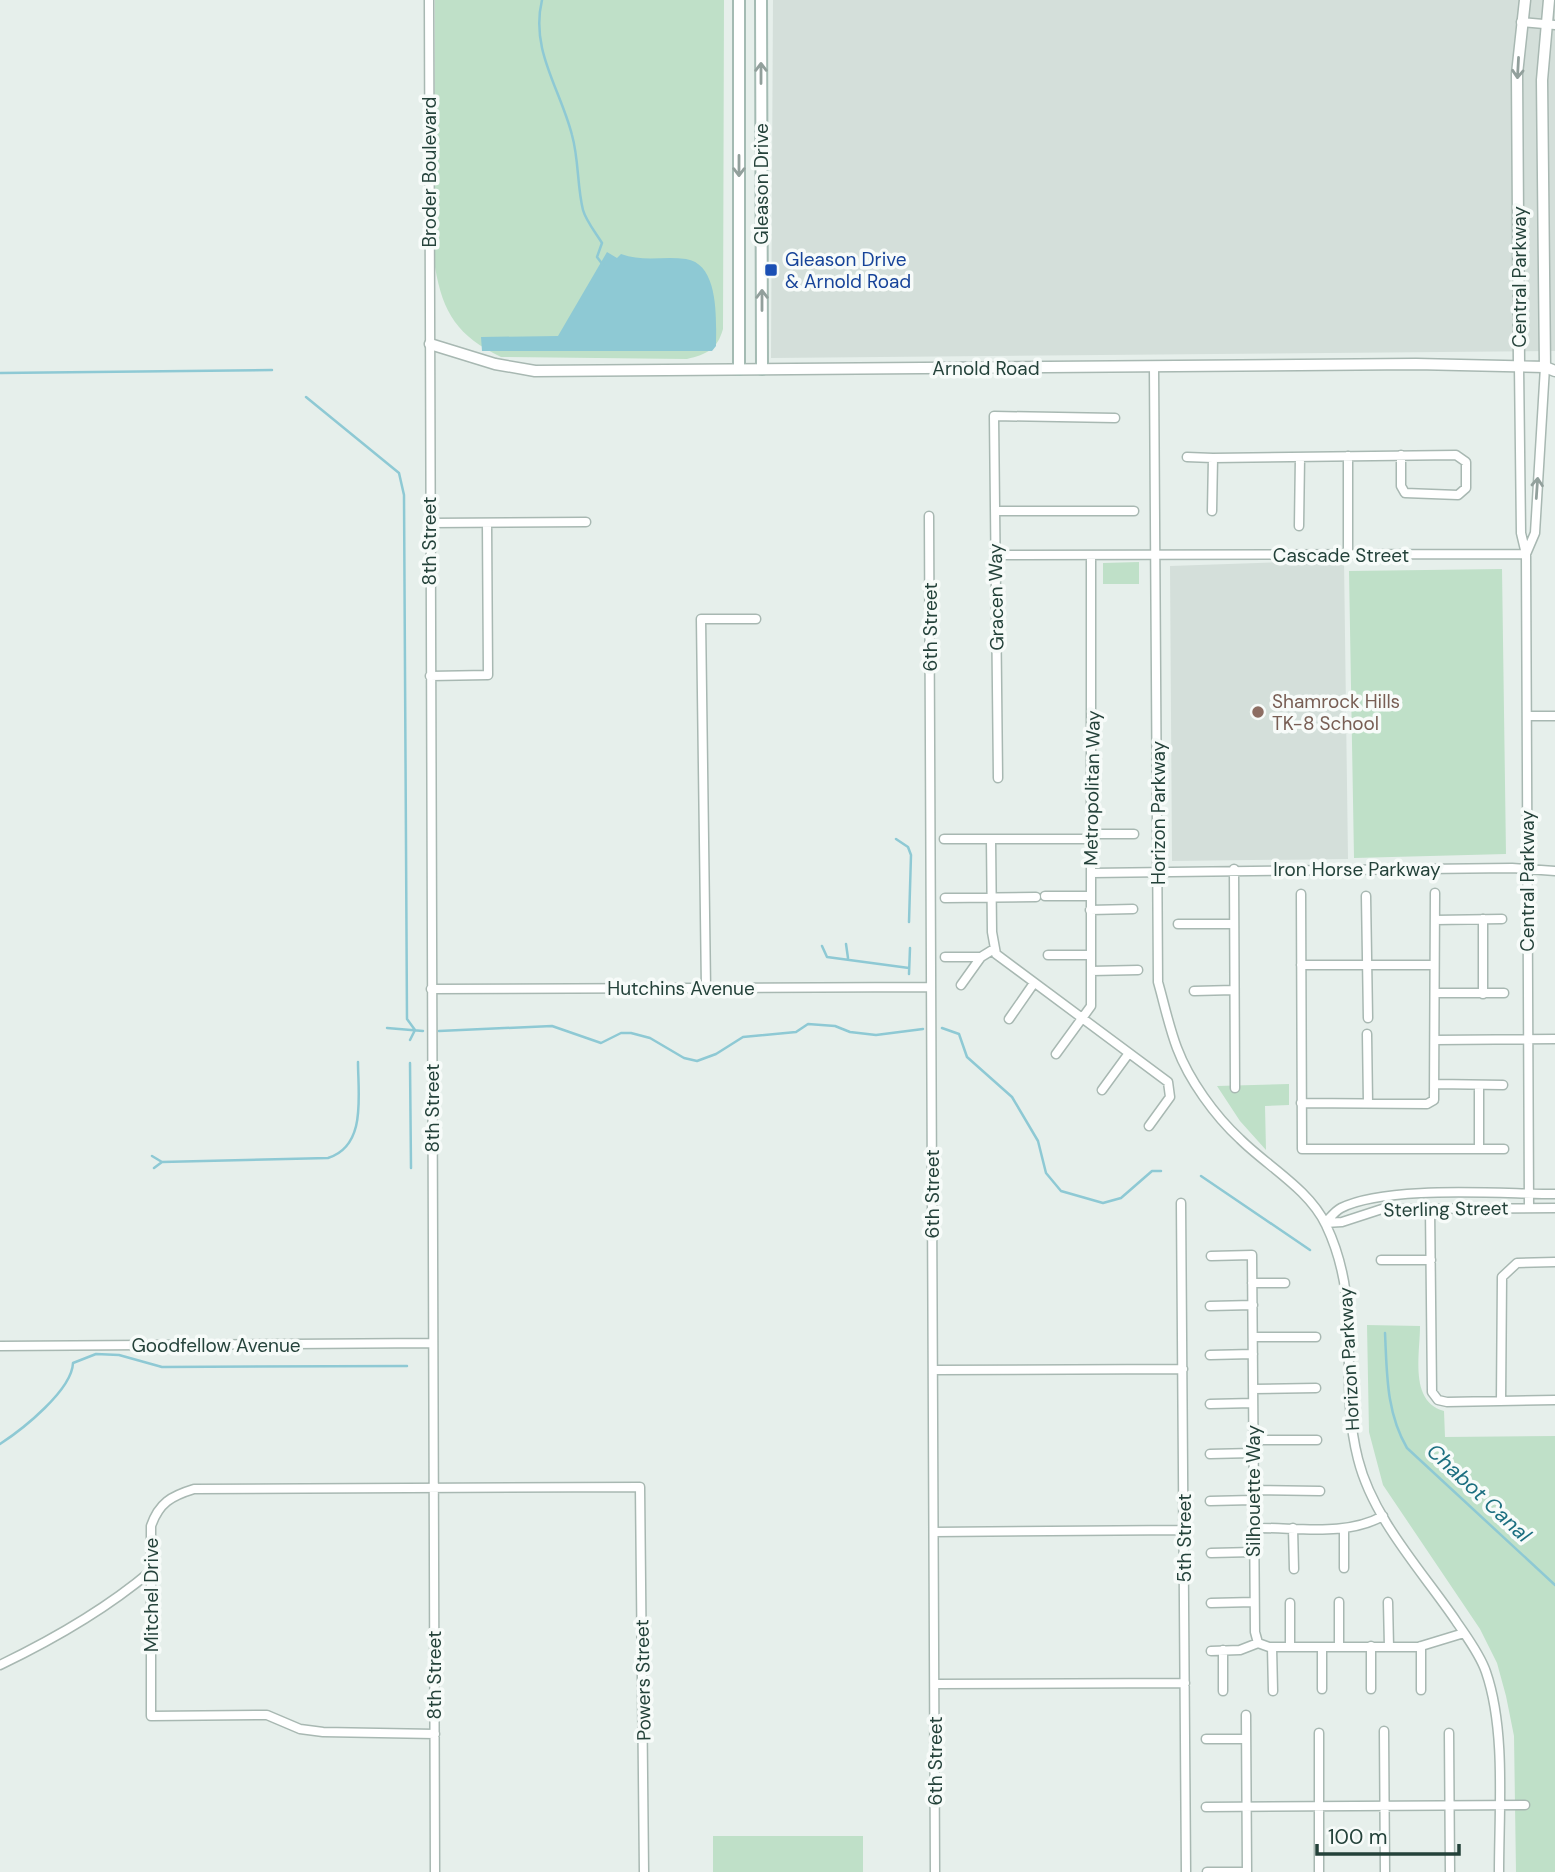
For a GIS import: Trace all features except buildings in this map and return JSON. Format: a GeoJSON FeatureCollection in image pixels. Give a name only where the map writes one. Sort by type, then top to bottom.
{"type":"FeatureCollection","features":[{"type":"Feature","properties":{"kind":"main road","name":"Gleason Drive"},"geometry":{"type":"LineString","coordinates":[[739,0],[739,369]]}},
{"type":"Feature","properties":{"kind":"main road","name":"Gleason Drive"},"geometry":{"type":"LineString","coordinates":[[761,0],[762,369]]}},
{"type":"Feature","properties":{"kind":"street","name":"Broder Boulevard"},"geometry":{"type":"LineString","coordinates":[[429,0],[430,344]]}},
{"type":"Feature","properties":{"kind":"street","name":"Central Parkway"},"geometry":{"type":"LineString","coordinates":[[1525,0],[1517,74],[1521,533],[1526,554],[1529,1208]]}},
{"type":"Feature","properties":{"kind":"street","name":"Central Parkway"},"geometry":{"type":"LineString","coordinates":[[1526,554],[1535,533],[1552,367],[1542,80],[1550,25],[1549,0]]}},
{"type":"Feature","properties":{"kind":"street"},"geometry":{"type":"LineString","coordinates":[[1521,22],[1550,25]]}},
{"type":"Feature","properties":{"kind":"street","name":"Arnold Road"},"geometry":{"type":"LineString","coordinates":[[430,344],[495,364],[535,371],[1416,364],[1552,367]]}},
{"type":"Feature","properties":{"kind":"street","name":"8th Street"},"geometry":{"type":"LineString","coordinates":[[430,344],[435,1872]]}},
{"type":"Feature","properties":{"kind":"street","name":"Horizon Parkway"},"geometry":{"type":"LineString","coordinates":[[1154,367],[1158,982],[1178,1050],[1222,1119],[1240,1139],[1295,1186],[1325,1223],[1349,1298],[1351,1427],[1358,1461],[1383,1516],[1464,1633],[1485,1671],[1499,1744],[1499,1872]]}},
{"type":"Feature","properties":{"kind":"street","name":"Gracen Way"},"geometry":{"type":"LineString","coordinates":[[999,778],[994,416],[1115,418]]}},
{"type":"Feature","properties":{"kind":"street"},"geometry":{"type":"LineString","coordinates":[[1188,457],[1401,455],[1462,457],[1466,462],[1466,488],[1458,495],[1405,492],[1401,486],[1401,455]]}},
{"type":"Feature","properties":{"kind":"street"},"geometry":{"type":"LineString","coordinates":[[1348,456],[1348,555]]}},
{"type":"Feature","properties":{"kind":"street"},"geometry":{"type":"LineString","coordinates":[[1299,526],[1300,457]]}},
{"type":"Feature","properties":{"kind":"street"},"geometry":{"type":"LineString","coordinates":[[1212,511],[1213,458]]}},
{"type":"Feature","properties":{"kind":"street"},"geometry":{"type":"LineString","coordinates":[[995,511],[1134,511]]}},
{"type":"Feature","properties":{"kind":"street","name":"6th Street"},"geometry":{"type":"LineString","coordinates":[[929,516],[935,1872]]}},
{"type":"Feature","properties":{"kind":"street"},"geometry":{"type":"LineString","coordinates":[[429,523],[586,522]]}},
{"type":"Feature","properties":{"kind":"street"},"geometry":{"type":"LineString","coordinates":[[430,676],[488,675],[487,523]]}},
{"type":"Feature","properties":{"kind":"street","name":"Cascade Street"},"geometry":{"type":"LineString","coordinates":[[996,555],[1526,554]]}},
{"type":"Feature","properties":{"kind":"street","name":"Metropolitan Way"},"geometry":{"type":"LineString","coordinates":[[1056,1054],[1091,1006],[1091,555]]}},
{"type":"Feature","properties":{"kind":"street"},"geometry":{"type":"LineString","coordinates":[[706,988],[701,619],[756,619]]}},
{"type":"Feature","properties":{"kind":"street"},"geometry":{"type":"LineString","coordinates":[[1527,716],[1555,716]]}},
{"type":"Feature","properties":{"kind":"street"},"geometry":{"type":"LineString","coordinates":[[944,839],[991,840],[1134,834]]}},
{"type":"Feature","properties":{"kind":"street"},"geometry":{"type":"LineString","coordinates":[[991,840],[993,948],[1034,983],[1161,1076],[1171,1087],[1170,1097],[1149,1126]]}},
{"type":"Feature","properties":{"kind":"street","name":"Iron Horse Parkway"},"geometry":{"type":"LineString","coordinates":[[1091,873],[1234,869],[1512,868],[1527,872],[1555,871]]}},
{"type":"Feature","properties":{"kind":"street"},"geometry":{"type":"LineString","coordinates":[[1234,869],[1235,1088]]}},
{"type":"Feature","properties":{"kind":"street"},"geometry":{"type":"LineString","coordinates":[[1301,1103],[1427,1104],[1434,1100],[1435,893]]}},
{"type":"Feature","properties":{"kind":"street"},"geometry":{"type":"LineString","coordinates":[[1301,894],[1302,1149],[1504,1150]]}},
{"type":"Feature","properties":{"kind":"street"},"geometry":{"type":"LineString","coordinates":[[945,898],[1090,896]]}},
{"type":"Feature","properties":{"kind":"street"},"geometry":{"type":"LineString","coordinates":[[1366,896],[1368,1018]]}},
{"type":"Feature","properties":{"kind":"street"},"geometry":{"type":"LineString","coordinates":[[1090,911],[1133,909]]}},
{"type":"Feature","properties":{"kind":"street"},"geometry":{"type":"LineString","coordinates":[[1483,919],[1483,994]]}},
{"type":"Feature","properties":{"kind":"street"},"geometry":{"type":"LineString","coordinates":[[1435,920],[1502,919]]}},
{"type":"Feature","properties":{"kind":"street"},"geometry":{"type":"LineString","coordinates":[[1178,924],[1234,924]]}},
{"type":"Feature","properties":{"kind":"street"},"geometry":{"type":"LineString","coordinates":[[961,985],[981,957],[993,948]]}},
{"type":"Feature","properties":{"kind":"street"},"geometry":{"type":"LineString","coordinates":[[1048,955],[1091,955]]}},
{"type":"Feature","properties":{"kind":"street"},"geometry":{"type":"LineString","coordinates":[[945,957],[981,957]]}},
{"type":"Feature","properties":{"kind":"street"},"geometry":{"type":"LineString","coordinates":[[1301,965],[1434,965]]}},
{"type":"Feature","properties":{"kind":"street"},"geometry":{"type":"LineString","coordinates":[[1091,971],[1138,970]]}},
{"type":"Feature","properties":{"kind":"street"},"geometry":{"type":"LineString","coordinates":[[1009,1019],[1034,983]]}},
{"type":"Feature","properties":{"kind":"street","name":"Hutchins Avenue"},"geometry":{"type":"LineString","coordinates":[[431,989],[931,987]]}},
{"type":"Feature","properties":{"kind":"street"},"geometry":{"type":"LineString","coordinates":[[1194,991],[1234,990]]}},
{"type":"Feature","properties":{"kind":"street"},"geometry":{"type":"LineString","coordinates":[[1435,993],[1504,993]]}},
{"type":"Feature","properties":{"kind":"street"},"geometry":{"type":"LineString","coordinates":[[1367,1034],[1368,1103]]}},
{"type":"Feature","properties":{"kind":"street"},"geometry":{"type":"LineString","coordinates":[[1435,1040],[1555,1039]]}},
{"type":"Feature","properties":{"kind":"street"},"geometry":{"type":"LineString","coordinates":[[1102,1090],[1129,1053]]}},
{"type":"Feature","properties":{"kind":"street"},"geometry":{"type":"LineString","coordinates":[[1436,1084],[1503,1085]]}},
{"type":"Feature","properties":{"kind":"street"},"geometry":{"type":"LineString","coordinates":[[1479,1085],[1479,1149]]}},
{"type":"Feature","properties":{"kind":"street","name":"Sterling Street"},"geometry":{"type":"LineString","coordinates":[[1325,1223],[1338,1209],[1363,1200],[1403,1194],[1555,1194]]}},
{"type":"Feature","properties":{"kind":"street","name":"5th Street"},"geometry":{"type":"LineString","coordinates":[[1181,1203],[1186,1872]]}},
{"type":"Feature","properties":{"kind":"street"},"geometry":{"type":"LineString","coordinates":[[1430,1208],[1432,1392],[1438,1400],[1447,1402],[1555,1400]]}},
{"type":"Feature","properties":{"kind":"street","name":"Sterling Street"},"geometry":{"type":"LineString","coordinates":[[1325,1223],[1342,1222],[1382,1209],[1555,1208]]}},
{"type":"Feature","properties":{"kind":"street","name":"Silhouette Way"},"geometry":{"type":"LineString","coordinates":[[1211,1256],[1252,1255],[1254,1602],[1255,1638],[1258,1643]]}},
{"type":"Feature","properties":{"kind":"street"},"geometry":{"type":"LineString","coordinates":[[1381,1260],[1431,1260]]}},
{"type":"Feature","properties":{"kind":"street"},"geometry":{"type":"LineString","coordinates":[[1502,1401],[1502,1277],[1517,1263],[1555,1262]]}},
{"type":"Feature","properties":{"kind":"street"},"geometry":{"type":"LineString","coordinates":[[1252,1283],[1285,1283]]}},
{"type":"Feature","properties":{"kind":"street"},"geometry":{"type":"LineString","coordinates":[[1210,1306],[1253,1305]]}},
{"type":"Feature","properties":{"kind":"street"},"geometry":{"type":"LineString","coordinates":[[1253,1337],[1316,1337]]}},
{"type":"Feature","properties":{"kind":"street","name":"Goodfellow Avenue"},"geometry":{"type":"LineString","coordinates":[[0,1346],[433,1343]]}},
{"type":"Feature","properties":{"kind":"street"},"geometry":{"type":"LineString","coordinates":[[1210,1355],[1253,1354]]}},
{"type":"Feature","properties":{"kind":"street"},"geometry":{"type":"LineString","coordinates":[[934,1370],[1184,1369]]}},
{"type":"Feature","properties":{"kind":"street"},"geometry":{"type":"LineString","coordinates":[[1253,1389],[1316,1388]]}},
{"type":"Feature","properties":{"kind":"street"},"geometry":{"type":"LineString","coordinates":[[1210,1404],[1253,1403]]}},
{"type":"Feature","properties":{"kind":"street"},"geometry":{"type":"LineString","coordinates":[[1253,1440],[1317,1440]]}},
{"type":"Feature","properties":{"kind":"street"},"geometry":{"type":"LineString","coordinates":[[1210,1454],[1253,1453]]}},
{"type":"Feature","properties":{"kind":"street","name":"Mitchel Drive"},"geometry":{"type":"LineString","coordinates":[[435,1734],[323,1732],[300,1729],[267,1715],[151,1716],[151,1526],[155,1514],[170,1496],[194,1489],[639,1488]]}},
{"type":"Feature","properties":{"kind":"street","name":"Powers Street"},"geometry":{"type":"LineString","coordinates":[[639,1488],[644,1872]]}},
{"type":"Feature","properties":{"kind":"street"},"geometry":{"type":"LineString","coordinates":[[1253,1490],[1320,1490]]}},
{"type":"Feature","properties":{"kind":"street"},"geometry":{"type":"LineString","coordinates":[[1210,1501],[1253,1500]]}},
{"type":"Feature","properties":{"kind":"street"},"geometry":{"type":"LineString","coordinates":[[1254,1528],[1359,1527],[1383,1516]]}},
{"type":"Feature","properties":{"kind":"street"},"geometry":{"type":"LineString","coordinates":[[1293,1528],[1294,1569]]}},
{"type":"Feature","properties":{"kind":"street"},"geometry":{"type":"LineString","coordinates":[[1344,1528],[1344,1568]]}},
{"type":"Feature","properties":{"kind":"street"},"geometry":{"type":"LineString","coordinates":[[934,1532],[1184,1530]]}},
{"type":"Feature","properties":{"kind":"street"},"geometry":{"type":"LineString","coordinates":[[1211,1553],[1254,1552]]}},
{"type":"Feature","properties":{"kind":"street"},"geometry":{"type":"LineString","coordinates":[[0,1665],[76,1626],[151,1571]]}},
{"type":"Feature","properties":{"kind":"street"},"geometry":{"type":"LineString","coordinates":[[1211,1603],[1254,1602]]}},
{"type":"Feature","properties":{"kind":"street"},"geometry":{"type":"LineString","coordinates":[[1339,1602],[1339,1647]]}},
{"type":"Feature","properties":{"kind":"street"},"geometry":{"type":"LineString","coordinates":[[1388,1602],[1389,1647]]}},
{"type":"Feature","properties":{"kind":"street"},"geometry":{"type":"LineString","coordinates":[[1290,1603],[1290,1647]]}},
{"type":"Feature","properties":{"kind":"street"},"geometry":{"type":"LineString","coordinates":[[1210,1651],[1246,1649],[1258,1643],[1272,1647],[1421,1646],[1464,1633]]}},
{"type":"Feature","properties":{"kind":"street"},"geometry":{"type":"LineString","coordinates":[[1421,1646],[1421,1690]]}},
{"type":"Feature","properties":{"kind":"street"},"geometry":{"type":"LineString","coordinates":[[1272,1647],[1273,1691]]}},
{"type":"Feature","properties":{"kind":"street"},"geometry":{"type":"LineString","coordinates":[[1322,1647],[1322,1689]]}},
{"type":"Feature","properties":{"kind":"street"},"geometry":{"type":"LineString","coordinates":[[1371,1647],[1371,1689]]}},
{"type":"Feature","properties":{"kind":"street"},"geometry":{"type":"LineString","coordinates":[[1223,1650],[1223,1690]]}},
{"type":"Feature","properties":{"kind":"street"},"geometry":{"type":"LineString","coordinates":[[935,1684],[1185,1682]]}},
{"type":"Feature","properties":{"kind":"street"},"geometry":{"type":"LineString","coordinates":[[1207,1872],[1247,1872],[1246,1715]]}},
{"type":"Feature","properties":{"kind":"street"},"geometry":{"type":"LineString","coordinates":[[1384,1731],[1385,1872]]}},
{"type":"Feature","properties":{"kind":"street"},"geometry":{"type":"LineString","coordinates":[[1449,1732],[1450,1872]]}},
{"type":"Feature","properties":{"kind":"street"},"geometry":{"type":"LineString","coordinates":[[1319,1733],[1320,1872]]}},
{"type":"Feature","properties":{"kind":"street"},"geometry":{"type":"LineString","coordinates":[[1206,1740],[1246,1739]]}},
{"type":"Feature","properties":{"kind":"street"},"geometry":{"type":"LineString","coordinates":[[1206,1807],[1525,1805]]}},
{"type":"Feature","properties":{"kind":"shaded area"},"geometry":{"type":"Polygon","coordinates":[[[773,0],[1555,0],[1555,351],[771,358],[773,0]]]}},
{"type":"Feature","properties":{"kind":"shaded area","name":"Shamrock Hills TK-8 School"},"geometry":{"type":"Polygon","coordinates":[[[1344,560],[1348,859],[1172,861],[1170,566],[1344,560]]]}},
{"type":"Feature","properties":{"kind":"green space"},"geometry":{"type":"Polygon","coordinates":[[[435,0],[724,0],[723,329],[718,342],[710,350],[687,359],[501,357],[474,341],[455,322],[443,298],[435,267],[435,0]]]}},
{"type":"Feature","properties":{"kind":"green space"},"geometry":{"type":"Polygon","coordinates":[[[1139,562],[1139,584],[1103,584],[1103,563],[1139,562]]]}},
{"type":"Feature","properties":{"kind":"green space"},"geometry":{"type":"Polygon","coordinates":[[[1502,569],[1506,854],[1354,858],[1349,571],[1502,569]]]}},
{"type":"Feature","properties":{"kind":"green space"},"geometry":{"type":"Polygon","coordinates":[[[1289,1084],[1289,1105],[1265,1106],[1266,1150],[1240,1121],[1217,1086],[1289,1084]]]}},
{"type":"Feature","properties":{"kind":"green space"},"geometry":{"type":"Polygon","coordinates":[[[1367,1325],[1420,1326],[1418,1363],[1421,1387],[1425,1398],[1444,1411],[1445,1437],[1555,1436],[1555,1872],[1516,1872],[1514,1736],[1506,1696],[1497,1663],[1480,1629],[1383,1485],[1369,1432],[1367,1325]]]}},
{"type":"Feature","properties":{"kind":"green space"},"geometry":{"type":"Polygon","coordinates":[[[713,1836],[863,1836],[863,1872],[713,1872],[713,1836]]]}},
{"type":"Feature","properties":{"kind":"water"},"geometry":{"type":"Polygon","coordinates":[[[607,252],[617,258],[621,254],[637,258],[678,258],[697,263],[705,271],[714,295],[716,346],[712,351],[482,351],[481,337],[558,336],[607,252]]]}},
{"type":"Feature","properties":{"kind":"waterway"},"geometry":{"type":"LineString","coordinates":[[542,0],[539,18],[543,52],[572,135],[583,210],[602,243],[597,257],[603,265]]}},
{"type":"Feature","properties":{"kind":"waterway"},"geometry":{"type":"LineString","coordinates":[[0,373],[272,370]]}},
{"type":"Feature","properties":{"kind":"waterway"},"geometry":{"type":"LineString","coordinates":[[306,397],[399,473],[404,495],[407,1019],[415,1030]]}},
{"type":"Feature","properties":{"kind":"waterway"},"geometry":{"type":"LineString","coordinates":[[896,839],[908,847],[911,855],[909,922]]}},
{"type":"Feature","properties":{"kind":"waterway"},"geometry":{"type":"LineString","coordinates":[[846,944],[848,958]]}},
{"type":"Feature","properties":{"kind":"waterway"},"geometry":{"type":"LineString","coordinates":[[822,946],[827,957],[909,968]]}},
{"type":"Feature","properties":{"kind":"waterway"},"geometry":{"type":"LineString","coordinates":[[909,974],[910,948]]}},
{"type":"Feature","properties":{"kind":"waterway","name":"Chabot Canal"},"geometry":{"type":"LineString","coordinates":[[439,1031],[552,1026],[601,1043],[621,1033],[631,1033],[650,1038],[684,1058],[697,1061],[716,1054],[743,1037],[796,1032],[808,1024],[835,1026],[850,1032],[876,1035],[923,1029]]}},
{"type":"Feature","properties":{"kind":"waterway"},"geometry":{"type":"LineString","coordinates":[[387,1028],[423,1031]]}},
{"type":"Feature","properties":{"kind":"waterway","name":"Chabot Canal"},"geometry":{"type":"LineString","coordinates":[[942,1028],[959,1034],[967,1057],[1012,1097],[1038,1141],[1046,1173],[1061,1191],[1103,1203],[1121,1198],[1152,1171],[1161,1171]]}},
{"type":"Feature","properties":{"kind":"waterway"},"geometry":{"type":"LineString","coordinates":[[410,1040],[415,1030]]}},
{"type":"Feature","properties":{"kind":"waterway"},"geometry":{"type":"LineString","coordinates":[[152,1156],[162,1162],[328,1158],[340,1152],[355,1131],[359,1104],[358,1062]]}},
{"type":"Feature","properties":{"kind":"waterway"},"geometry":{"type":"LineString","coordinates":[[410,1063],[411,1168]]}},
{"type":"Feature","properties":{"kind":"waterway"},"geometry":{"type":"LineString","coordinates":[[154,1168],[162,1162]]}},
{"type":"Feature","properties":{"kind":"waterway","name":"Chabot Canal"},"geometry":{"type":"LineString","coordinates":[[1201,1176],[1310,1250]]}},
{"type":"Feature","properties":{"kind":"waterway","name":"Chabot Canal"},"geometry":{"type":"LineString","coordinates":[[1385,1333],[1391,1406],[1407,1448],[1555,1585]]}},
{"type":"Feature","properties":{"kind":"waterway"},"geometry":{"type":"LineString","coordinates":[[0,1444],[56,1397],[71,1374],[73,1363],[96,1354],[119,1355],[162,1367],[407,1366]]}},
{"type":"Feature","properties":{"kind":"place","name":"Gleason Drive & Arnold Road"},"geometry":{"type":"Point","coordinates":[771,270]}},
{"type":"Feature","properties":{"kind":"place","name":"Shamrock Hills TK-8 School"},"geometry":{"type":"Point","coordinates":[1258,712]}}]}
